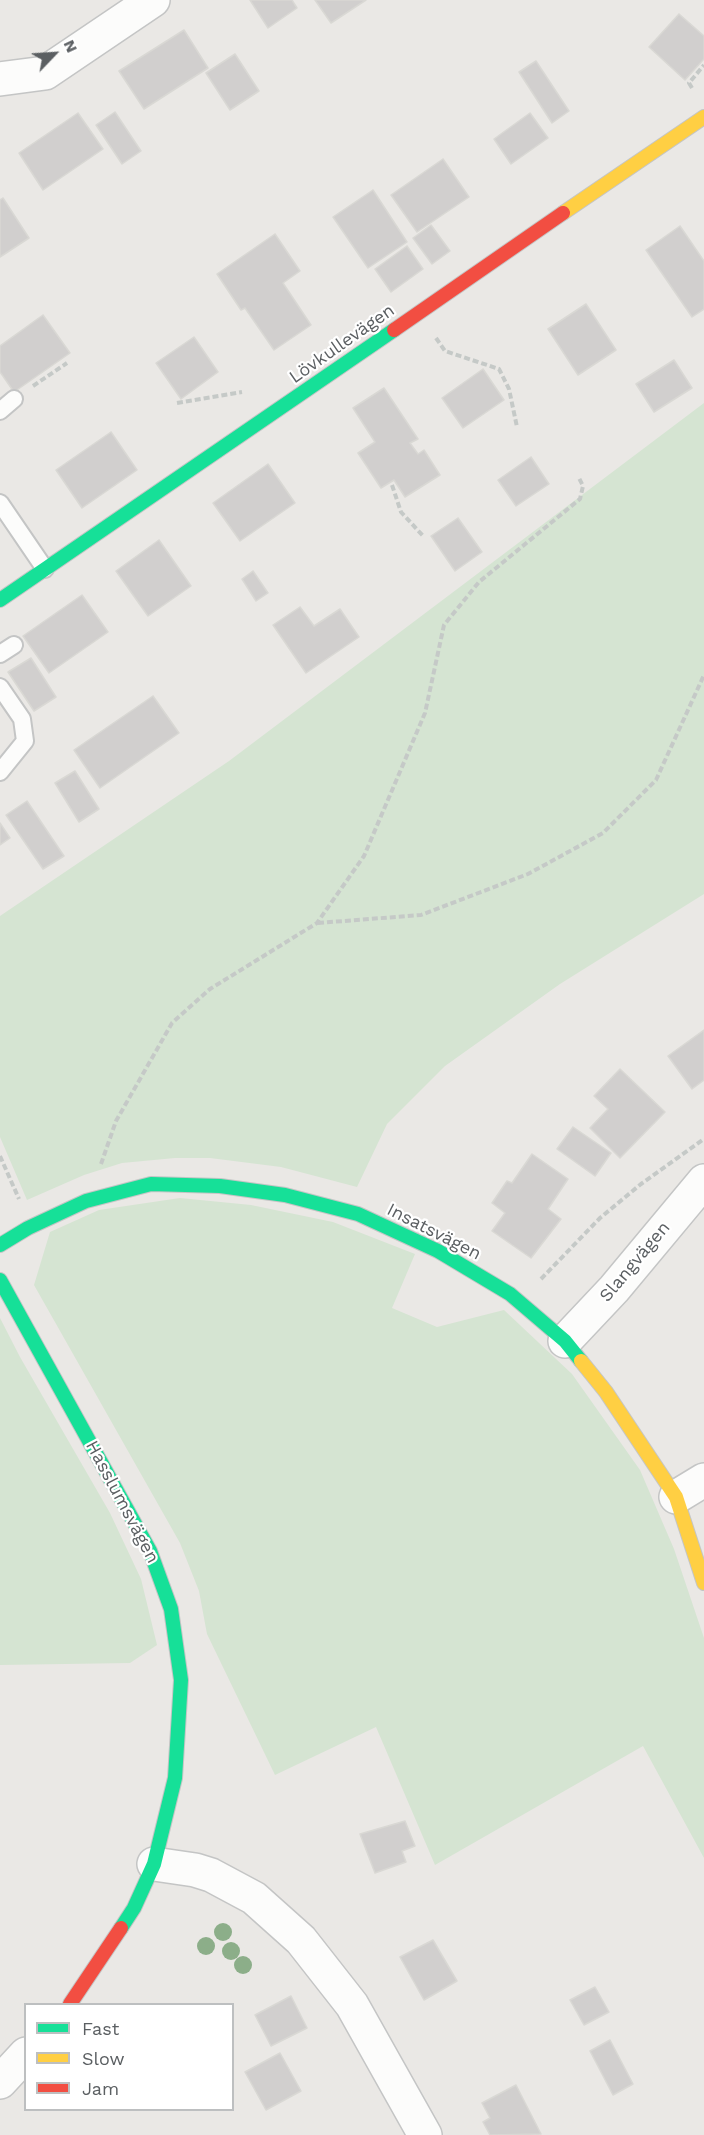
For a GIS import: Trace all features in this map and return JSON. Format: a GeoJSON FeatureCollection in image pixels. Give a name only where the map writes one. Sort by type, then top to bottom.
{"type":"FeatureCollection","features":[{"type":"Feature","properties":{"kind":"street"},"geometry":{"type":"LineString","coordinates":[[0,79],[45,73],[153,0]]}},
{"type":"Feature","properties":{"kind":"street","name":"Lövkullevägen"},"geometry":{"type":"LineString","coordinates":[[6,596],[704,117]]}},
{"type":"Feature","properties":{"kind":"street","name":"Slangvägen"},"geometry":{"type":"LineString","coordinates":[[565,1341],[614,1289],[704,1181]]}},
{"type":"Feature","properties":{"kind":"street","name":"Insatsvägen"},"geometry":{"type":"LineString","coordinates":[[0,1245],[28,1228],[86,1201],[151,1184],[220,1186],[285,1195],[358,1214],[438,1251],[510,1294],[565,1341],[606,1392],[676,1497],[704,1583]]}},
{"type":"Feature","properties":{"kind":"street","name":"Hasslumsvägen"},"geometry":{"type":"LineString","coordinates":[[0,1280],[150,1551],[171,1609],[181,1680],[175,1778],[154,1864],[134,1908],[71,2003]]}},
{"type":"Feature","properties":{"kind":"street"},"geometry":{"type":"LineString","coordinates":[[676,1497],[704,1480]]}},
{"type":"Feature","properties":{"kind":"street"},"geometry":{"type":"LineString","coordinates":[[154,1864],[195,1870],[211,1875],[254,1898],[301,1940],[352,2005],[425,2135]]}},
{"type":"Feature","properties":{"kind":"street"},"geometry":{"type":"LineString","coordinates":[[0,2082],[24,2056]]}},
{"type":"Feature","properties":{"kind":"lane"},"geometry":{"type":"LineString","coordinates":[[0,411],[14,399]]}},
{"type":"Feature","properties":{"kind":"lane"},"geometry":{"type":"LineString","coordinates":[[0,503],[45,569]]}},
{"type":"Feature","properties":{"kind":"lane"},"geometry":{"type":"LineString","coordinates":[[0,575],[6,596]]}},
{"type":"Feature","properties":{"kind":"lane"},"geometry":{"type":"LineString","coordinates":[[0,654],[14,645]]}},
{"type":"Feature","properties":{"kind":"lane"},"geometry":{"type":"LineString","coordinates":[[0,687],[22,719],[25,741],[0,772]]}},
{"type":"Feature","properties":{"kind":"path"},"geometry":{"type":"LineString","coordinates":[[418,313],[445,351],[499,369],[509,389],[517,427]]}},
{"type":"Feature","properties":{"kind":"path"},"geometry":{"type":"LineString","coordinates":[[14,399],[67,363]]}},
{"type":"Feature","properties":{"kind":"path"},"geometry":{"type":"LineString","coordinates":[[177,403],[242,392]]}},
{"type":"Feature","properties":{"kind":"path"},"geometry":{"type":"LineString","coordinates":[[86,1201],[116,1121],[172,1023],[210,989],[318,923],[364,856],[425,713],[444,625],[479,582],[580,499],[583,486],[579,478]]}},
{"type":"Feature","properties":{"kind":"path"},"geometry":{"type":"LineString","coordinates":[[392,486],[401,512],[424,537]]}},
{"type":"Feature","properties":{"kind":"path"},"geometry":{"type":"LineString","coordinates":[[318,923],[421,915],[528,874],[603,833],[656,780],[704,675]]}},
{"type":"Feature","properties":{"kind":"path"},"geometry":{"type":"LineString","coordinates":[[538,1282],[600,1218],[641,1184],[704,1139]]}},
{"type":"Feature","properties":{"kind":"green space"},"geometry":{"type":"Polygon","coordinates":[[[704,403],[704,894],[560,984],[445,1066],[387,1124],[357,1187],[281,1167],[210,1158],[175,1158],[122,1163],[84,1175],[27,1200],[0,1137],[0,916],[229,761],[704,403]]]}},
{"type":"Feature","properties":{"kind":"green space"},"geometry":{"type":"Polygon","coordinates":[[[180,1198],[251,1205],[333,1222],[415,1254],[392,1308],[437,1327],[504,1310],[572,1374],[640,1470],[674,1549],[704,1638],[704,1858],[643,1746],[435,1865],[376,1727],[275,1775],[207,1634],[199,1591],[180,1543],[34,1285],[50,1232],[99,1210],[180,1198]]]}},
{"type":"Feature","properties":{"kind":"green space"},"geometry":{"type":"Polygon","coordinates":[[[0,1318],[110,1513],[141,1579],[157,1645],[130,1663],[0,1665],[0,1318]]]}},
{"type":"Feature","properties":{"kind":"building"},"geometry":{"type":"Polygon","coordinates":[[[250,0],[292,0],[297,8],[268,28],[250,0]]]}},
{"type":"Feature","properties":{"kind":"building"},"geometry":{"type":"Polygon","coordinates":[[[315,0],[366,0],[331,23],[315,0]]]}},
{"type":"Feature","properties":{"kind":"building"},"geometry":{"type":"Polygon","coordinates":[[[679,14],[704,36],[704,59],[685,80],[649,47],[679,14]]]}},
{"type":"Feature","properties":{"kind":"building"},"geometry":{"type":"Polygon","coordinates":[[[184,30],[208,68],[144,109],[119,71],[184,30]]]}},
{"type":"Feature","properties":{"kind":"building"},"geometry":{"type":"Polygon","coordinates":[[[235,54],[259,91],[230,110],[206,73],[235,54]]]}},
{"type":"Feature","properties":{"kind":"building"},"geometry":{"type":"Polygon","coordinates":[[[536,61],[569,111],[552,123],[519,72],[536,61]]]}},
{"type":"Feature","properties":{"kind":"building"},"geometry":{"type":"Polygon","coordinates":[[[115,112],[141,151],[122,164],[96,125],[115,112]]]}},
{"type":"Feature","properties":{"kind":"building"},"geometry":{"type":"Polygon","coordinates":[[[78,113],[103,149],[43,190],[19,153],[78,113]]]}},
{"type":"Feature","properties":{"kind":"building"},"geometry":{"type":"Polygon","coordinates":[[[530,113],[548,138],[511,164],[494,139],[530,113]]]}},
{"type":"Feature","properties":{"kind":"building"},"geometry":{"type":"Polygon","coordinates":[[[443,159],[469,197],[417,232],[391,195],[443,159]]]}},
{"type":"Feature","properties":{"kind":"building"},"geometry":{"type":"Polygon","coordinates":[[[373,190],[407,242],[368,268],[333,217],[373,190]]]}},
{"type":"Feature","properties":{"kind":"building"},"geometry":{"type":"Polygon","coordinates":[[[3,198],[29,238],[0,257],[0,200],[3,198]]]}},
{"type":"Feature","properties":{"kind":"building"},"geometry":{"type":"Polygon","coordinates":[[[431,225],[450,251],[432,264],[413,238],[431,225]]]}},
{"type":"Feature","properties":{"kind":"building"},"geometry":{"type":"Polygon","coordinates":[[[680,226],[704,261],[704,309],[692,317],[646,250],[680,226]]]}},
{"type":"Feature","properties":{"kind":"building"},"geometry":{"type":"Polygon","coordinates":[[[275,234],[300,271],[283,283],[311,325],[274,350],[245,308],[241,310],[217,274],[275,234]]]}},
{"type":"Feature","properties":{"kind":"building"},"geometry":{"type":"Polygon","coordinates":[[[407,246],[423,269],[391,292],[375,269],[407,246]]]}},
{"type":"Feature","properties":{"kind":"building"},"geometry":{"type":"Polygon","coordinates":[[[586,304],[616,350],[578,375],[548,329],[586,304]]]}},
{"type":"Feature","properties":{"kind":"building"},"geometry":{"type":"Polygon","coordinates":[[[43,315],[70,353],[14,392],[0,372],[0,346],[43,315]]]}},
{"type":"Feature","properties":{"kind":"building"},"geometry":{"type":"Polygon","coordinates":[[[194,337],[218,372],[181,399],[156,363],[194,337]]]}},
{"type":"Feature","properties":{"kind":"building"},"geometry":{"type":"Polygon","coordinates":[[[674,360],[692,388],[654,412],[636,384],[674,360]]]}},
{"type":"Feature","properties":{"kind":"building"},"geometry":{"type":"Polygon","coordinates":[[[483,369],[504,400],[463,428],[442,398],[483,369]]]}},
{"type":"Feature","properties":{"kind":"building"},"geometry":{"type":"Polygon","coordinates":[[[384,388],[418,439],[410,443],[418,454],[424,450],[440,475],[405,497],[394,480],[381,488],[358,453],[375,442],[353,408],[384,388]]]}},
{"type":"Feature","properties":{"kind":"building"},"geometry":{"type":"Polygon","coordinates":[[[111,432],[137,470],[82,508],[56,470],[111,432]]]}},
{"type":"Feature","properties":{"kind":"building"},"geometry":{"type":"Polygon","coordinates":[[[531,457],[549,484],[516,506],[498,480],[531,457]]]}},
{"type":"Feature","properties":{"kind":"building"},"geometry":{"type":"Polygon","coordinates":[[[268,464],[295,503],[240,541],[213,503],[268,464]]]}},
{"type":"Feature","properties":{"kind":"building"},"geometry":{"type":"Polygon","coordinates":[[[458,518],[482,552],[455,571],[431,536],[458,518]]]}},
{"type":"Feature","properties":{"kind":"building"},"geometry":{"type":"Polygon","coordinates":[[[159,540],[191,586],[148,616],[116,571],[159,540]]]}},
{"type":"Feature","properties":{"kind":"building"},"geometry":{"type":"Polygon","coordinates":[[[253,571],[268,593],[256,601],[242,579],[253,571]]]}},
{"type":"Feature","properties":{"kind":"building"},"geometry":{"type":"Polygon","coordinates":[[[82,595],[108,632],[49,673],[23,636],[82,595]]]}},
{"type":"Feature","properties":{"kind":"building"},"geometry":{"type":"Polygon","coordinates":[[[300,607],[314,626],[340,609],[359,637],[306,673],[273,625],[300,607]]]}},
{"type":"Feature","properties":{"kind":"building"},"geometry":{"type":"Polygon","coordinates":[[[31,658],[56,697],[34,711],[8,672],[31,658]]]}},
{"type":"Feature","properties":{"kind":"building"},"geometry":{"type":"Polygon","coordinates":[[[153,696],[179,733],[100,788],[74,750],[153,696]]]}},
{"type":"Feature","properties":{"kind":"building"},"geometry":{"type":"Polygon","coordinates":[[[75,771],[99,809],[79,822],[55,783],[75,771]]]}},
{"type":"Feature","properties":{"kind":"building"},"geometry":{"type":"Polygon","coordinates":[[[27,801],[64,856],[43,869],[6,815],[27,801]]]}},
{"type":"Feature","properties":{"kind":"building"},"geometry":{"type":"Polygon","coordinates":[[[0,823],[10,838],[0,845],[0,823]]]}},
{"type":"Feature","properties":{"kind":"building"},"geometry":{"type":"Polygon","coordinates":[[[704,1030],[704,1080],[692,1089],[668,1056],[704,1030]]]}},
{"type":"Feature","properties":{"kind":"building"},"geometry":{"type":"Polygon","coordinates":[[[620,1069],[665,1112],[620,1158],[590,1128],[608,1109],[594,1096],[620,1069]]]}},
{"type":"Feature","properties":{"kind":"building"},"geometry":{"type":"Polygon","coordinates":[[[573,1127],[611,1153],[595,1176],[557,1149],[573,1127]]]}},
{"type":"Feature","properties":{"kind":"building"},"geometry":{"type":"Polygon","coordinates":[[[532,1154],[568,1179],[548,1209],[561,1219],[531,1258],[492,1231],[505,1213],[492,1203],[507,1181],[512,1183],[532,1154]]]}},
{"type":"Feature","properties":{"kind":"building"},"geometry":{"type":"Polygon","coordinates":[[[405,1821],[415,1846],[402,1851],[406,1862],[375,1873],[360,1834],[405,1821]]]}},
{"type":"Feature","properties":{"kind":"building"},"geometry":{"type":"Polygon","coordinates":[[[433,1940],[457,1981],[424,2000],[400,1957],[433,1940]]]}},
{"type":"Feature","properties":{"kind":"building"},"geometry":{"type":"Polygon","coordinates":[[[595,1987],[609,2012],[584,2025],[570,2000],[595,1987]]]}},
{"type":"Feature","properties":{"kind":"building"},"geometry":{"type":"Polygon","coordinates":[[[291,1996],[307,2028],[271,2046],[255,2015],[291,1996]]]}},
{"type":"Feature","properties":{"kind":"building"},"geometry":{"type":"Polygon","coordinates":[[[610,2040],[633,2084],[613,2095],[590,2051],[610,2040]]]}},
{"type":"Feature","properties":{"kind":"building"},"geometry":{"type":"Polygon","coordinates":[[[280,2053],[301,2091],[266,2110],[245,2072],[280,2053]]]}},
{"type":"Feature","properties":{"kind":"building"},"geometry":{"type":"Polygon","coordinates":[[[516,2085],[541,2134],[490,2135],[483,2122],[490,2118],[482,2103],[516,2085]]]}},
{"type":"Feature","properties":{"kind":"traffic: fast"},"geometry":{"type":"LineString","coordinates":[[0,600],[394,330]]}},
{"type":"Feature","properties":{"kind":"traffic: fast"},"geometry":{"type":"LineString","coordinates":[[0,1245],[28,1228],[86,1201],[151,1184],[220,1186],[285,1195],[358,1214],[438,1251],[510,1294],[565,1341],[581,1361]]}},
{"type":"Feature","properties":{"kind":"traffic: fast"},"geometry":{"type":"LineString","coordinates":[[0,1280],[150,1551],[171,1609],[181,1680],[175,1778],[154,1864],[134,1908],[121,1928]]}},
{"type":"Feature","properties":{"kind":"traffic: slow"},"geometry":{"type":"LineString","coordinates":[[563,213],[704,117]]}},
{"type":"Feature","properties":{"kind":"traffic: slow"},"geometry":{"type":"LineString","coordinates":[[581,1361],[606,1392],[676,1497],[704,1583]]}},
{"type":"Feature","properties":{"kind":"traffic: jam"},"geometry":{"type":"LineString","coordinates":[[394,330],[563,213]]}},
{"type":"Feature","properties":{"kind":"traffic: jam"},"geometry":{"type":"LineString","coordinates":[[71,2003],[121,1928]]}}]}
